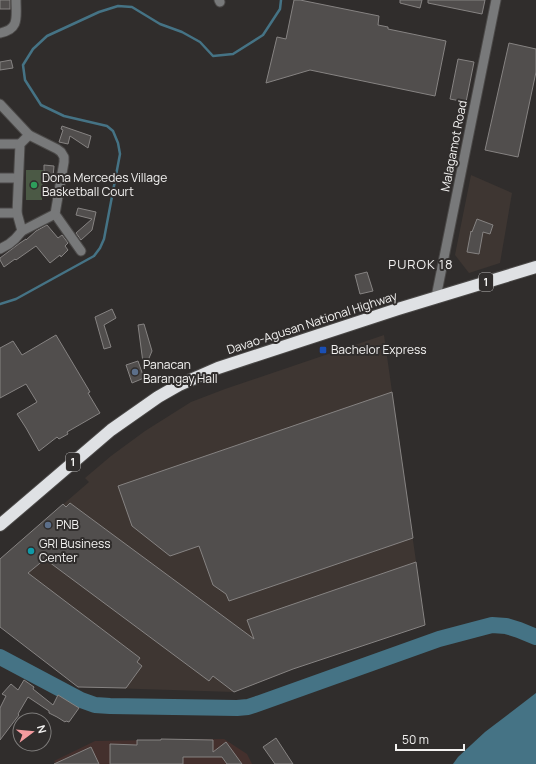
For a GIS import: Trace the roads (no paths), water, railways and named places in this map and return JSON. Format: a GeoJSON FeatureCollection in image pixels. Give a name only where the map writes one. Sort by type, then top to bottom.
{"type":"FeatureCollection","features":[{"type":"Feature","properties":{"kind":"highway","name":"Davao-Agusan National Highway"},"geometry":{"type":"LineString","coordinates":[[0,525],[111,430],[158,397],[179,385],[218,368],[436,297],[536,267]]}},
{"type":"Feature","properties":{"kind":"street"},"geometry":{"type":"LineString","coordinates":[[0,33],[10,30],[16,21],[16,0]]}},
{"type":"Feature","properties":{"kind":"street","name":"Malagamot Road"},"geometry":{"type":"LineString","coordinates":[[436,297],[496,0]]}},
{"type":"Feature","properties":{"kind":"street"},"geometry":{"type":"LineString","coordinates":[[0,104],[29,135],[57,149],[64,157],[55,214],[81,251]]}},
{"type":"Feature","properties":{"kind":"street"},"geometry":{"type":"LineString","coordinates":[[22,231],[17,213],[20,144],[29,135]]}},
{"type":"Feature","properties":{"kind":"street"},"geometry":{"type":"LineString","coordinates":[[0,144],[20,144]]}},
{"type":"Feature","properties":{"kind":"street"},"geometry":{"type":"LineString","coordinates":[[0,178],[18,178]]}},
{"type":"Feature","properties":{"kind":"street"},"geometry":{"type":"LineString","coordinates":[[0,213],[17,213]]}},
{"type":"Feature","properties":{"kind":"street"},"geometry":{"type":"LineString","coordinates":[[0,249],[9,244],[22,231],[55,214]]}},
{"type":"Feature","properties":{"kind":"water"},"geometry":{"type":"Polygon","coordinates":[[[536,693],[536,764],[453,764],[458,757],[485,732],[536,693]]]}},
{"type":"Feature","properties":{"kind":"waterway"},"geometry":{"type":"LineString","coordinates":[[0,304],[16,299],[94,256],[104,239],[120,154],[118,143],[113,131],[107,126],[64,116],[41,105],[25,80],[23,65],[33,49],[47,36],[99,12],[118,6],[132,7],[160,24],[182,32],[200,42],[213,56],[233,54],[263,35],[280,9],[281,0]]}},
{"type":"Feature","properties":{"kind":"waterway"},"geometry":{"type":"LineString","coordinates":[[0,657],[81,700],[95,705],[237,708],[248,707],[260,703],[439,639],[492,625],[506,626],[536,637]]}},
{"type":"Feature","properties":{"kind":"place","name":"Dona Mercedes Village Basketball Court"},"geometry":{"type":"Point","coordinates":[34,185]}},
{"type":"Feature","properties":{"kind":"place","name":"Bachelor Express"},"geometry":{"type":"Point","coordinates":[323,350]}},
{"type":"Feature","properties":{"kind":"place","name":"Panacan Barangay Hall"},"geometry":{"type":"Point","coordinates":[135,372]}},
{"type":"Feature","properties":{"kind":"place","name":"PNB"},"geometry":{"type":"Point","coordinates":[48,525]}},
{"type":"Feature","properties":{"kind":"place","name":"GRI Business Center"},"geometry":{"type":"Point","coordinates":[31,551]}},
{"type":"Feature","properties":{"kind":"district","name":"PUROK 18"},"geometry":{"type":"Point","coordinates":[421,264]}}]}
